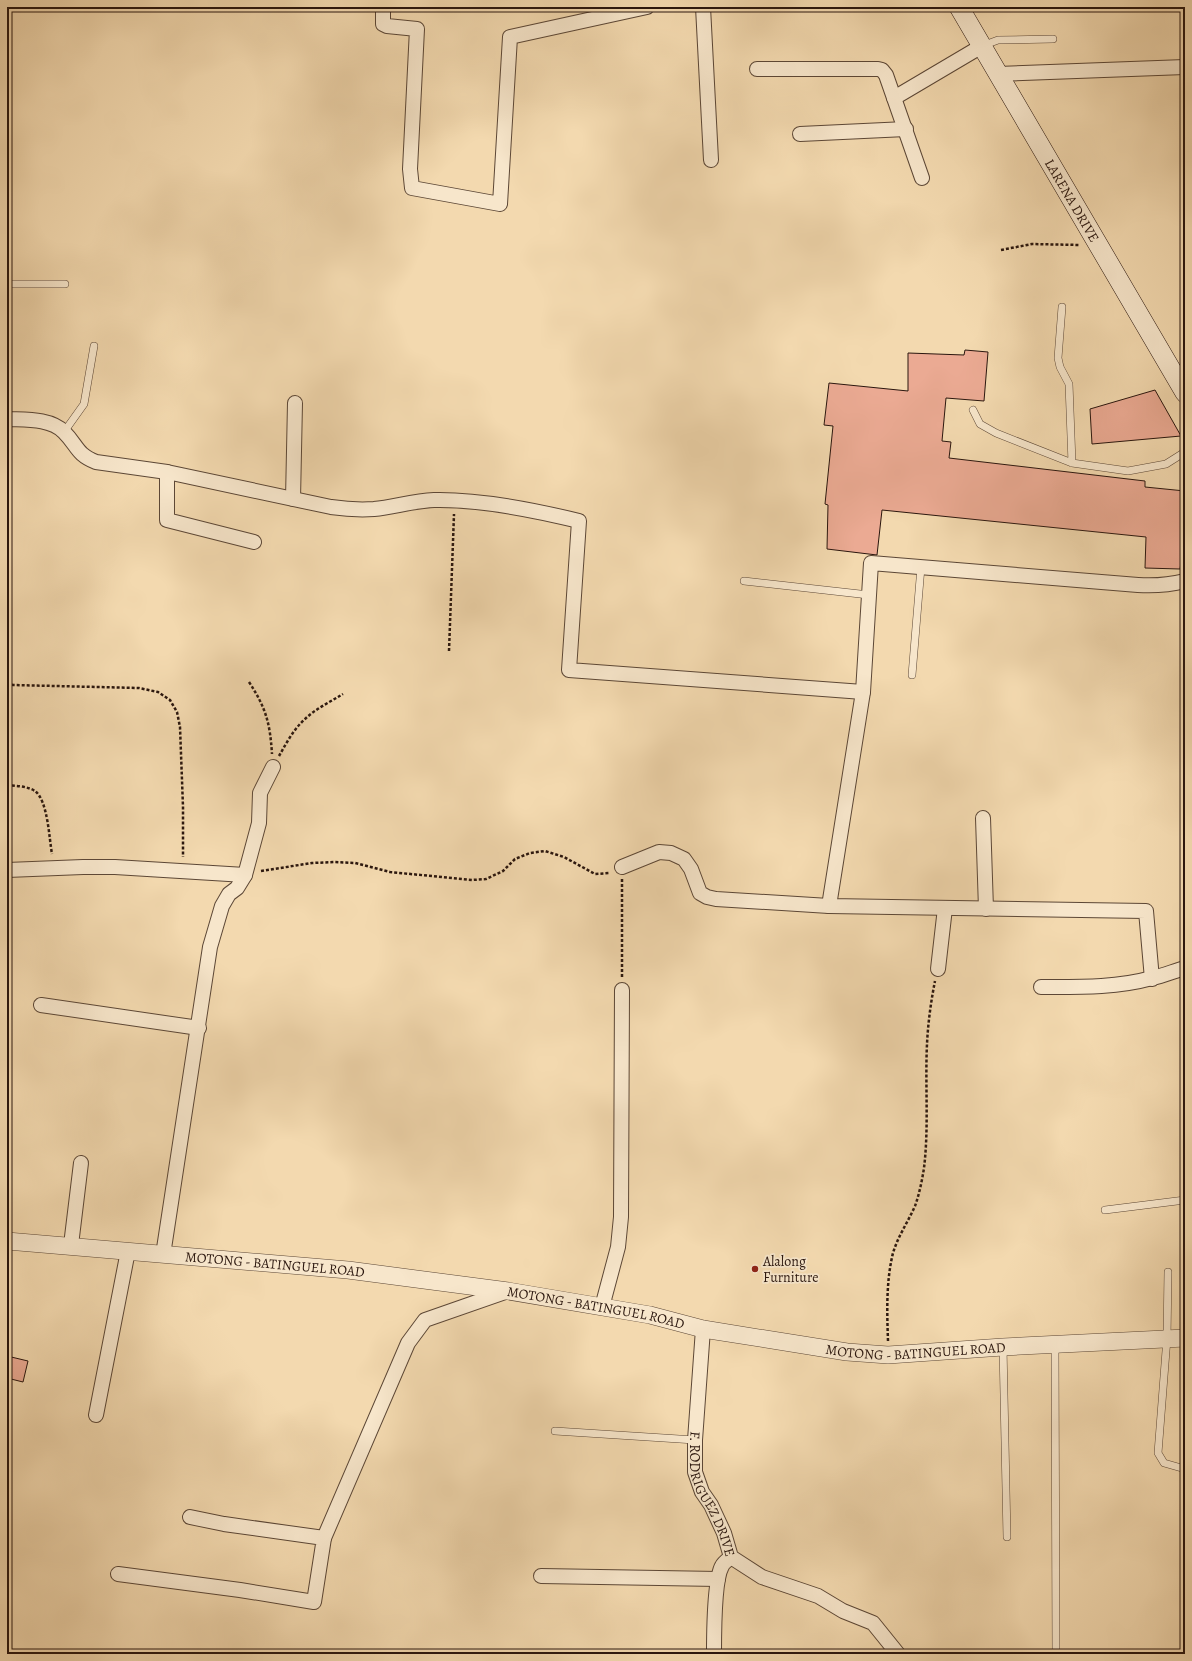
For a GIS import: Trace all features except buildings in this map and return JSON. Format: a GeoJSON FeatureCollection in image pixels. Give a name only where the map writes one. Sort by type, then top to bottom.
{"type":"FeatureCollection","features":[{"type":"Feature","properties":{"kind":"main road","name":"LARENA DRIVE"},"geometry":{"type":"LineString","coordinates":[[959,7],[1185,393]]}},
{"type":"Feature","properties":{"kind":"street"},"geometry":{"type":"LineString","coordinates":[[383,7],[383,24],[387,26],[418,29],[410,169],[412,188],[500,204],[510,37],[647,7]]}},
{"type":"Feature","properties":{"kind":"street"},"geometry":{"type":"LineString","coordinates":[[703,7],[711,160]]}},
{"type":"Feature","properties":{"kind":"street"},"geometry":{"type":"LineString","coordinates":[[894,98],[982,46]]}},
{"type":"Feature","properties":{"kind":"street"},"geometry":{"type":"LineString","coordinates":[[998,74],[1185,67]]}},
{"type":"Feature","properties":{"kind":"street"},"geometry":{"type":"LineString","coordinates":[[756,70],[882,70],[886,75],[922,178]]}},
{"type":"Feature","properties":{"kind":"street"},"geometry":{"type":"LineString","coordinates":[[800,134],[906,129]]}},
{"type":"Feature","properties":{"kind":"street"},"geometry":{"type":"LineString","coordinates":[[293,499],[294,403]]}},
{"type":"Feature","properties":{"kind":"street"},"geometry":{"type":"LineString","coordinates":[[7,419],[43,422],[56,426],[64,432],[85,458],[96,462],[168,472],[331,507],[375,509],[416,501],[454,500],[547,513],[579,521],[569,670],[862,692]]}},
{"type":"Feature","properties":{"kind":"street"},"geometry":{"type":"LineString","coordinates":[[168,472],[167,520],[254,542]]}},
{"type":"Feature","properties":{"kind":"street"},"geometry":{"type":"LineString","coordinates":[[829,906],[862,692],[871,562],[1138,585],[1158,586],[1185,581]]}},
{"type":"Feature","properties":{"kind":"street"},"geometry":{"type":"LineString","coordinates":[[163,1255],[199,1028],[205,972],[216,923],[222,906],[229,894],[237,888],[244,875],[259,823],[260,793],[273,767]]}},
{"type":"Feature","properties":{"kind":"street"},"geometry":{"type":"LineString","coordinates":[[983,818],[986,909]]}},
{"type":"Feature","properties":{"kind":"street"},"geometry":{"type":"LineString","coordinates":[[622,866],[659,852],[671,853],[684,859],[691,869],[700,892],[706,897],[829,906],[1146,911],[1152,978]]}},
{"type":"Feature","properties":{"kind":"street"},"geometry":{"type":"LineString","coordinates":[[7,870],[115,867],[244,875]]}},
{"type":"Feature","properties":{"kind":"street"},"geometry":{"type":"LineString","coordinates":[[938,969],[945,908]]}},
{"type":"Feature","properties":{"kind":"street"},"geometry":{"type":"LineString","coordinates":[[1041,987],[1101,986],[1152,978],[1185,968]]}},
{"type":"Feature","properties":{"kind":"street"},"geometry":{"type":"LineString","coordinates":[[602,1307],[618,1247],[621,1218],[622,990]]}},
{"type":"Feature","properties":{"kind":"street"},"geometry":{"type":"LineString","coordinates":[[41,1004],[199,1028]]}},
{"type":"Feature","properties":{"kind":"street"},"geometry":{"type":"LineString","coordinates":[[71,1245],[81,1163]]}},
{"type":"Feature","properties":{"kind":"street","name":"MOTONG - BATINGUEL ROAD"},"geometry":{"type":"LineString","coordinates":[[7,1241],[71,1245],[163,1255],[348,1270],[508,1291],[650,1316],[703,1329],[847,1352],[888,1355],[1003,1347],[1185,1338]]}},
{"type":"Feature","properties":{"kind":"street"},"geometry":{"type":"LineString","coordinates":[[96,1415],[128,1251]]}},
{"type":"Feature","properties":{"kind":"street"},"geometry":{"type":"LineString","coordinates":[[118,1574],[240,1590],[314,1602],[324,1538],[408,1343],[425,1320],[508,1291]]}},
{"type":"Feature","properties":{"kind":"street","name":"F. RODRIGUEZ DRIVE"},"geometry":{"type":"LineString","coordinates":[[703,1329],[695,1440],[695,1472],[702,1492],[711,1505],[724,1533],[731,1557],[762,1577],[818,1596],[843,1611],[873,1623],[898,1654]]}},
{"type":"Feature","properties":{"kind":"street"},"geometry":{"type":"LineString","coordinates":[[190,1517],[224,1524],[324,1538]]}},
{"type":"Feature","properties":{"kind":"street"},"geometry":{"type":"LineString","coordinates":[[714,1654],[718,1579],[722,1565],[731,1557]]}},
{"type":"Feature","properties":{"kind":"street"},"geometry":{"type":"LineString","coordinates":[[541,1576],[718,1579]]}},
{"type":"Feature","properties":{"kind":"lane"},"geometry":{"type":"LineString","coordinates":[[982,46],[998,40],[1053,39]]}},
{"type":"Feature","properties":{"kind":"lane"},"geometry":{"type":"LineString","coordinates":[[7,284],[65,284]]}},
{"type":"Feature","properties":{"kind":"lane"},"geometry":{"type":"LineString","coordinates":[[1062,307],[1058,358],[1060,367],[1069,384],[1072,463]]}},
{"type":"Feature","properties":{"kind":"lane"},"geometry":{"type":"LineString","coordinates":[[64,432],[84,404],[94,346]]}},
{"type":"Feature","properties":{"kind":"lane"},"geometry":{"type":"LineString","coordinates":[[973,410],[980,424],[996,433],[1072,463],[1128,470],[1166,464],[1185,452]]}},
{"type":"Feature","properties":{"kind":"lane"},"geometry":{"type":"LineString","coordinates":[[912,675],[921,567]]}},
{"type":"Feature","properties":{"kind":"lane"},"geometry":{"type":"LineString","coordinates":[[744,581],[869,595]]}},
{"type":"Feature","properties":{"kind":"lane"},"geometry":{"type":"LineString","coordinates":[[1105,1210],[1185,1200]]}},
{"type":"Feature","properties":{"kind":"lane"},"geometry":{"type":"LineString","coordinates":[[1168,1272],[1167,1338],[1158,1453],[1164,1463],[1185,1469]]}},
{"type":"Feature","properties":{"kind":"lane"},"geometry":{"type":"LineString","coordinates":[[1055,1345],[1056,1652]]}},
{"type":"Feature","properties":{"kind":"lane"},"geometry":{"type":"LineString","coordinates":[[1003,1347],[1007,1537]]}},
{"type":"Feature","properties":{"kind":"lane"},"geometry":{"type":"LineString","coordinates":[[555,1431],[695,1440]]}},
{"type":"Feature","properties":{"kind":"path"},"geometry":{"type":"LineString","coordinates":[[1001,250],[1032,244],[1098,246]]}},
{"type":"Feature","properties":{"kind":"path"},"geometry":{"type":"LineString","coordinates":[[449,651],[454,500]]}},
{"type":"Feature","properties":{"kind":"path"},"geometry":{"type":"LineString","coordinates":[[249,682],[261,700],[268,716],[271,734],[273,767]]}},
{"type":"Feature","properties":{"kind":"path"},"geometry":{"type":"LineString","coordinates":[[7,683],[13,685],[139,688],[158,692],[170,700],[177,712],[180,727],[183,807],[183,871]]}},
{"type":"Feature","properties":{"kind":"path"},"geometry":{"type":"LineString","coordinates":[[273,767],[292,735],[304,720],[322,706],[343,694]]}},
{"type":"Feature","properties":{"kind":"path"},"geometry":{"type":"LineString","coordinates":[[7,785],[22,786],[34,791],[42,799],[54,868]]}},
{"type":"Feature","properties":{"kind":"path"},"geometry":{"type":"LineString","coordinates":[[244,875],[281,867],[335,862],[355,863],[390,872],[472,880],[486,879],[503,871],[515,859],[530,853],[545,851],[564,857],[595,874],[613,872],[622,866]]}},
{"type":"Feature","properties":{"kind":"path"},"geometry":{"type":"LineString","coordinates":[[622,866],[622,990]]}},
{"type":"Feature","properties":{"kind":"path"},"geometry":{"type":"LineString","coordinates":[[888,1355],[887,1322],[889,1273],[893,1252],[920,1192],[924,1169],[927,1131],[927,1044],[933,993],[938,969]]}},
{"type":"Feature","properties":{"kind":"place","name":"Alalong Furniture"},"geometry":{"type":"Point","coordinates":[755,1269]}}]}
